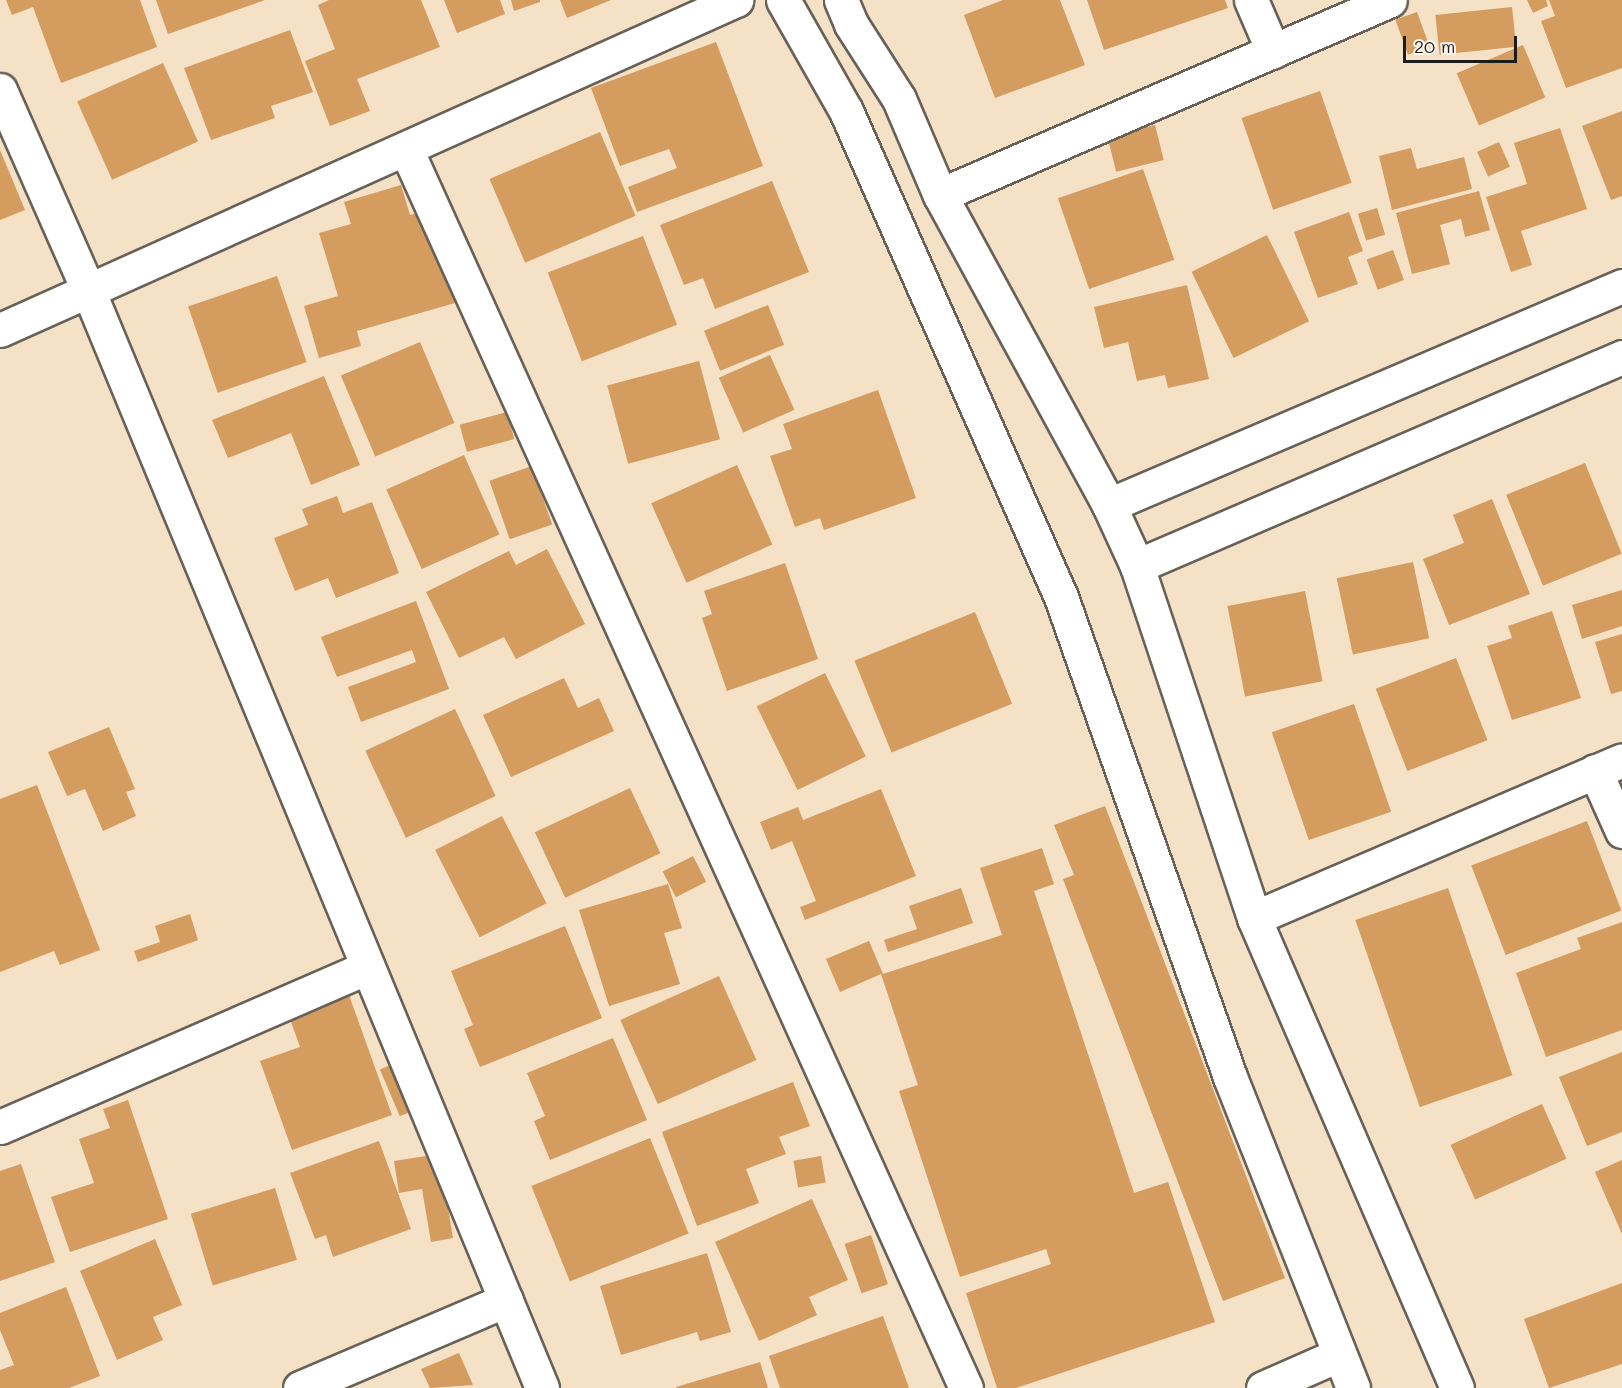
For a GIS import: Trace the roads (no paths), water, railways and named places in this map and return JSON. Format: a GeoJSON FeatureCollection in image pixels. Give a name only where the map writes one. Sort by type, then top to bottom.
{"type":"FeatureCollection","features":[{"type":"Feature","properties":{"kind":"street"},"geometry":{"type":"LineString","coordinates":[[0,330],[736,0]]}},
{"type":"Feature","properties":{"kind":"street"},"geometry":{"type":"LineString","coordinates":[[783,0],[846,111],[1061,597],[1230,1077],[1338,1355],[1353,1388]]}},
{"type":"Feature","properties":{"kind":"street"},"geometry":{"type":"LineString","coordinates":[[841,0],[851,24],[899,99],[940,195],[1109,505],[1137,566],[1254,918],[1457,1388]]}},
{"type":"Feature","properties":{"kind":"street"},"geometry":{"type":"LineString","coordinates":[[1251,0],[1273,51]]}},
{"type":"Feature","properties":{"kind":"street"},"geometry":{"type":"LineString","coordinates":[[940,195],[1390,0]]}},
{"type":"Feature","properties":{"kind":"street"},"geometry":{"type":"LineString","coordinates":[[0,90],[89,292],[542,1388]]}},
{"type":"Feature","properties":{"kind":"street"},"geometry":{"type":"LineString","coordinates":[[406,148],[966,1388]]}},
{"type":"Feature","properties":{"kind":"street"},"geometry":{"type":"LineString","coordinates":[[1109,505],[1622,286]]}},
{"type":"Feature","properties":{"kind":"street"},"geometry":{"type":"LineString","coordinates":[[1137,566],[1622,357]]}},
{"type":"Feature","properties":{"kind":"street"},"geometry":{"type":"LineString","coordinates":[[1254,918],[1609,766],[1622,831]]}},
{"type":"Feature","properties":{"kind":"street"},"geometry":{"type":"LineString","coordinates":[[0,1127],[368,968]]}},
{"type":"Feature","properties":{"kind":"street"},"geometry":{"type":"LineString","coordinates":[[300,1388],[506,1300]]}},
{"type":"Feature","properties":{"kind":"street"},"geometry":{"type":"LineString","coordinates":[[1263,1388],[1338,1355]]}}]}
